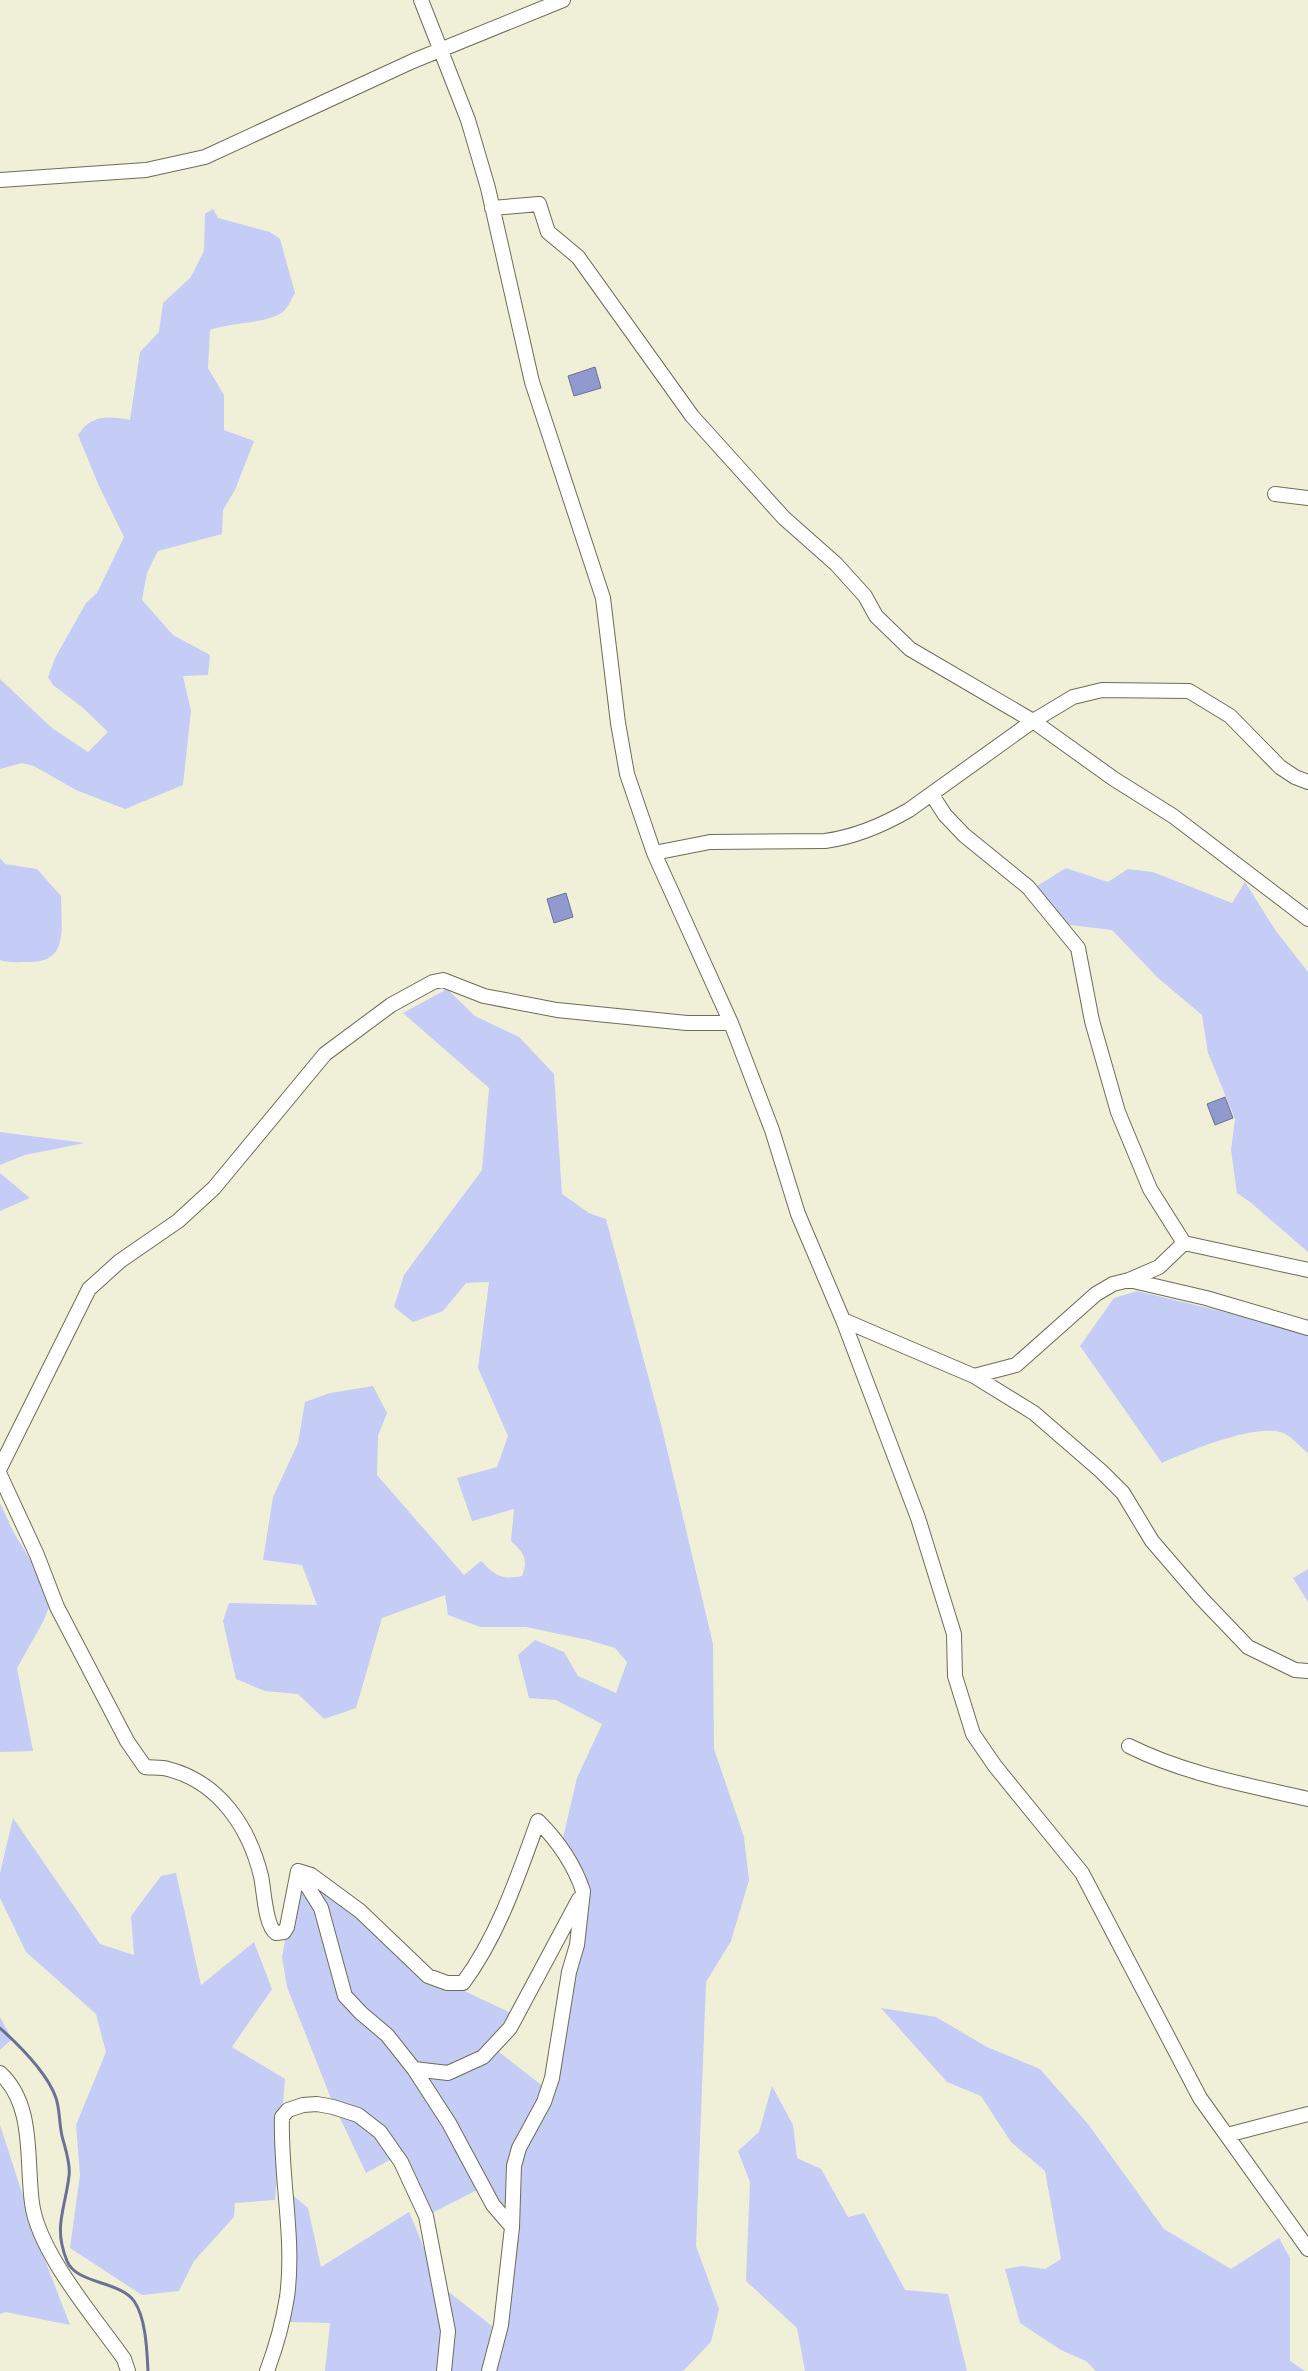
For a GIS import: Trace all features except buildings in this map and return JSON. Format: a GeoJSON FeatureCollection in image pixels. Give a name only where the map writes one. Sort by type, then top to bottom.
{"type":"FeatureCollection","features":[{"type":"Feature","properties":{"kind":"street"},"geometry":{"type":"LineString","coordinates":[[421,0],[468,120],[492,208],[532,382],[603,598],[618,722],[627,774],[654,853],[731,1024],[772,1130],[798,1214],[843,1320],[937,1575],[954,1634],[955,1676],[973,1734],[995,1766],[1082,1873],[1200,2098],[1308,2249]]}},
{"type":"Feature","properties":{"kind":"street"},"geometry":{"type":"LineString","coordinates":[[0,180],[146,170],[205,157],[441,50],[563,0]]}},
{"type":"Feature","properties":{"kind":"street"},"geometry":{"type":"LineString","coordinates":[[492,208],[539,204],[548,232],[578,257],[692,416],[784,518],[836,564],[864,596],[876,616],[910,649],[1033,720],[1114,780],[1173,816],[1308,918]]}},
{"type":"Feature","properties":{"kind":"street"},"geometry":{"type":"LineString","coordinates":[[1275,494],[1308,498]]}},
{"type":"Feature","properties":{"kind":"street"},"geometry":{"type":"LineString","coordinates":[[654,853],[710,842],[825,841],[842,839],[888,822],[932,795],[1033,720],[1073,697],[1102,690],[1189,691],[1230,716],[1280,767],[1295,777],[1308,782]]}},
{"type":"Feature","properties":{"kind":"street"},"geometry":{"type":"LineString","coordinates":[[932,795],[945,816],[964,835],[1028,887],[1078,948],[1092,1021],[1118,1112],[1150,1189],[1184,1243],[1308,1270]]}},
{"type":"Feature","properties":{"kind":"street"},"geometry":{"type":"LineString","coordinates":[[0,1468],[89,1289],[120,1261],[178,1221],[214,1188],[325,1054],[391,1005],[433,982],[443,980],[484,996],[557,1010],[687,1023],[731,1024]]}},
{"type":"Feature","properties":{"kind":"street"},"geometry":{"type":"LineString","coordinates":[[974,1376],[1016,1365],[1096,1294],[1113,1284],[1129,1280],[1159,1267],[1184,1243]]}},
{"type":"Feature","properties":{"kind":"street"},"geometry":{"type":"LineString","coordinates":[[1129,1280],[1206,1298],[1308,1328]]}},
{"type":"Feature","properties":{"kind":"street"},"geometry":{"type":"LineString","coordinates":[[843,1320],[974,1376],[1034,1414],[1102,1471],[1123,1494],[1152,1541],[1202,1599],[1248,1647],[1295,1670],[1308,1671]]}},
{"type":"Feature","properties":{"kind":"street"},"geometry":{"type":"LineString","coordinates":[[0,1475],[37,1555],[57,1607],[127,1741],[145,1767],[168,1769],[198,1783],[214,1793],[238,1819],[250,1843],[261,1875],[270,1925],[276,1933],[284,1932],[287,1927],[298,1871]]}},
{"type":"Feature","properties":{"kind":"street"},"geometry":{"type":"LineString","coordinates":[[1129,1746],[1150,1756],[1222,1780],[1308,1799]]}},
{"type":"Feature","properties":{"kind":"street"},"geometry":{"type":"LineString","coordinates":[[298,1871],[311,1875],[360,1911],[428,1976],[447,1983],[464,1983],[480,1960],[517,1877],[538,1821],[558,1841],[583,1892],[577,1945],[569,1972],[552,2078],[544,2102],[519,2148],[514,2166],[512,2227],[501,2325],[489,2371]]}},
{"type":"Feature","properties":{"kind":"street"},"geometry":{"type":"LineString","coordinates":[[298,1871],[321,1908],[345,1996],[360,2013],[387,2035],[414,2069],[449,2123],[493,2205],[512,2227]]}},
{"type":"Feature","properties":{"kind":"street"},"geometry":{"type":"LineString","coordinates":[[414,2069],[448,2073],[483,2057],[510,2028],[583,1892]]}},
{"type":"Feature","properties":{"kind":"street"},"geometry":{"type":"LineString","coordinates":[[0,2073],[16,2096],[25,2120],[32,2205],[45,2246],[124,2360],[128,2371]]}},
{"type":"Feature","properties":{"kind":"street"},"geometry":{"type":"LineString","coordinates":[[267,2371],[276,2347],[287,2297],[289,2249],[281,2155],[282,2117],[288,2110],[316,2104],[333,2107],[368,2120],[380,2132],[401,2162],[426,2216],[448,2331],[444,2371]]}},
{"type":"Feature","properties":{"kind":"street"},"geometry":{"type":"LineString","coordinates":[[1227,2135],[1308,2114]]}},
{"type":"Feature","properties":{"kind":"shaded area"},"geometry":{"type":"Polygon","coordinates":[[[213,209],[218,218],[270,232],[280,239],[295,293],[285,310],[279,315],[210,330],[208,368],[224,395],[224,430],[254,441],[235,490],[223,510],[222,534],[158,551],[147,573],[142,600],[173,635],[210,655],[208,675],[183,676],[191,711],[183,785],[125,809],[76,790],[34,766],[22,763],[0,769],[0,679],[52,728],[88,752],[108,732],[82,707],[53,685],[48,677],[55,658],[86,603],[97,593],[124,537],[99,486],[78,435],[89,423],[101,418],[130,420],[140,352],[159,332],[163,303],[191,277],[204,251],[205,214],[213,209]]]}},
{"type":"Feature","properties":{"kind":"shaded area"},"geometry":{"type":"Polygon","coordinates":[[[595,367],[601,388],[574,396],[568,376],[595,367]]]}},
{"type":"Feature","properties":{"kind":"shaded area"},"geometry":{"type":"Polygon","coordinates":[[[0,858],[5,864],[37,869],[61,896],[62,931],[57,950],[50,957],[41,961],[27,962],[0,960],[0,858]]]}},
{"type":"Feature","properties":{"kind":"shaded area"},"geometry":{"type":"Polygon","coordinates":[[[1066,868],[1108,882],[1128,869],[1153,872],[1232,903],[1245,882],[1276,931],[1308,972],[1308,1252],[1237,1193],[1231,1150],[1235,1119],[1208,1053],[1202,1015],[1158,978],[1112,930],[1062,924],[1026,893],[1066,868]]]}},
{"type":"Feature","properties":{"kind":"shaded area"},"geometry":{"type":"Polygon","coordinates":[[[566,893],[573,917],[554,923],[547,899],[566,893]]]}},
{"type":"Feature","properties":{"kind":"shaded area"},"geometry":{"type":"Polygon","coordinates":[[[447,989],[475,1016],[519,1037],[554,1074],[562,1194],[589,1213],[606,1219],[661,1424],[713,1644],[714,1749],[744,1837],[749,1880],[731,1941],[706,1982],[696,2246],[719,2309],[711,2342],[683,2371],[492,2371],[513,2197],[542,2094],[505,2219],[485,2186],[432,2213],[397,2156],[366,2173],[332,2101],[287,1987],[282,1957],[298,1871],[304,1873],[431,1983],[460,1989],[513,2014],[486,2042],[544,2087],[581,1904],[561,1846],[577,1778],[602,1724],[556,1700],[529,1698],[518,1655],[535,1640],[564,1652],[578,1676],[616,1693],[627,1662],[615,1648],[588,1640],[526,1627],[480,1627],[448,1615],[445,1595],[382,1618],[356,1708],[324,1719],[298,1694],[265,1691],[236,1679],[223,1621],[229,1603],[317,1605],[302,1565],[263,1560],[273,1497],[298,1443],[305,1402],[330,1393],[373,1386],[387,1413],[378,1436],[377,1475],[464,1575],[481,1561],[499,1576],[522,1576],[525,1565],[524,1556],[511,1541],[514,1509],[472,1521],[457,1478],[497,1467],[508,1436],[478,1368],[489,1282],[466,1283],[443,1311],[413,1322],[394,1307],[404,1275],[482,1170],[489,1088],[403,1013],[447,989]]]}},
{"type":"Feature","properties":{"kind":"shaded area"},"geometry":{"type":"Polygon","coordinates":[[[1225,1097],[1233,1118],[1215,1125],[1207,1104],[1225,1097]]]}},
{"type":"Feature","properties":{"kind":"shaded area"},"geometry":{"type":"Polygon","coordinates":[[[0,1132],[85,1143],[25,1155],[0,1165],[0,1132]]]}},
{"type":"Feature","properties":{"kind":"shaded area"},"geometry":{"type":"Polygon","coordinates":[[[0,1173],[30,1198],[0,1211],[0,1173]]]}},
{"type":"Feature","properties":{"kind":"shaded area"},"geometry":{"type":"Polygon","coordinates":[[[1137,1291],[1304,1331],[1308,1317],[1308,1453],[1284,1433],[1253,1432],[1220,1440],[1162,1463],[1080,1346],[1114,1298],[1137,1291]]]}},
{"type":"Feature","properties":{"kind":"shaded area"},"geometry":{"type":"Polygon","coordinates":[[[0,1503],[14,1533],[53,1597],[43,1622],[17,1668],[33,1751],[0,1752],[0,1503]]]}},
{"type":"Feature","properties":{"kind":"shaded area"},"geometry":{"type":"Polygon","coordinates":[[[1308,1569],[1308,1602],[1293,1578],[1308,1569]]]}},
{"type":"Feature","properties":{"kind":"shaded area"},"geometry":{"type":"Polygon","coordinates":[[[13,1818],[100,1944],[134,1955],[131,1916],[161,1876],[176,1873],[201,1985],[254,1942],[272,1989],[232,2047],[285,2079],[275,2200],[235,2203],[234,2217],[194,2261],[179,2291],[142,2295],[70,2248],[80,2175],[76,2125],[106,2052],[96,2014],[26,1952],[0,1898],[0,1873],[13,1818]]]}},
{"type":"Feature","properties":{"kind":"shaded area"},"geometry":{"type":"Polygon","coordinates":[[[881,2008],[936,2017],[987,2047],[1040,2069],[1088,2124],[1164,2229],[1231,2269],[1279,2238],[1290,2258],[1290,2361],[1305,2371],[1096,2371],[1086,2361],[1061,2350],[1020,2323],[1005,2269],[1022,2266],[1045,2269],[1061,2259],[1045,2171],[1011,2142],[981,2096],[947,2082],[881,2008]]]}},
{"type":"Feature","properties":{"kind":"shaded area"},"geometry":{"type":"Polygon","coordinates":[[[0,2017],[12,2039],[0,2050],[0,2017]]]}},
{"type":"Feature","properties":{"kind":"shaded area"},"geometry":{"type":"Polygon","coordinates":[[[772,2086],[793,2125],[797,2158],[821,2169],[848,2217],[864,2213],[905,2290],[948,2294],[967,2371],[805,2371],[797,2328],[746,2281],[750,2182],[738,2151],[759,2132],[772,2086]]]}},
{"type":"Feature","properties":{"kind":"shaded area"},"geometry":{"type":"Polygon","coordinates":[[[0,2125],[38,2242],[70,2325],[6,2312],[0,2314],[0,2125]]]}},
{"type":"Feature","properties":{"kind":"shaded area"},"geometry":{"type":"Polygon","coordinates":[[[289,2192],[308,2208],[321,2267],[409,2212],[440,2285],[492,2326],[483,2371],[325,2371],[330,2323],[290,2322],[295,2285],[289,2192]]]}},
{"type":"Feature","properties":{"kind":"waterway"},"geometry":{"type":"LineString","coordinates":[[0,2028],[40,2069],[56,2098],[69,2166],[60,2228],[67,2261],[72,2269],[79,2274],[119,2290],[127,2294],[134,2301],[143,2325],[148,2371]]}}]}
